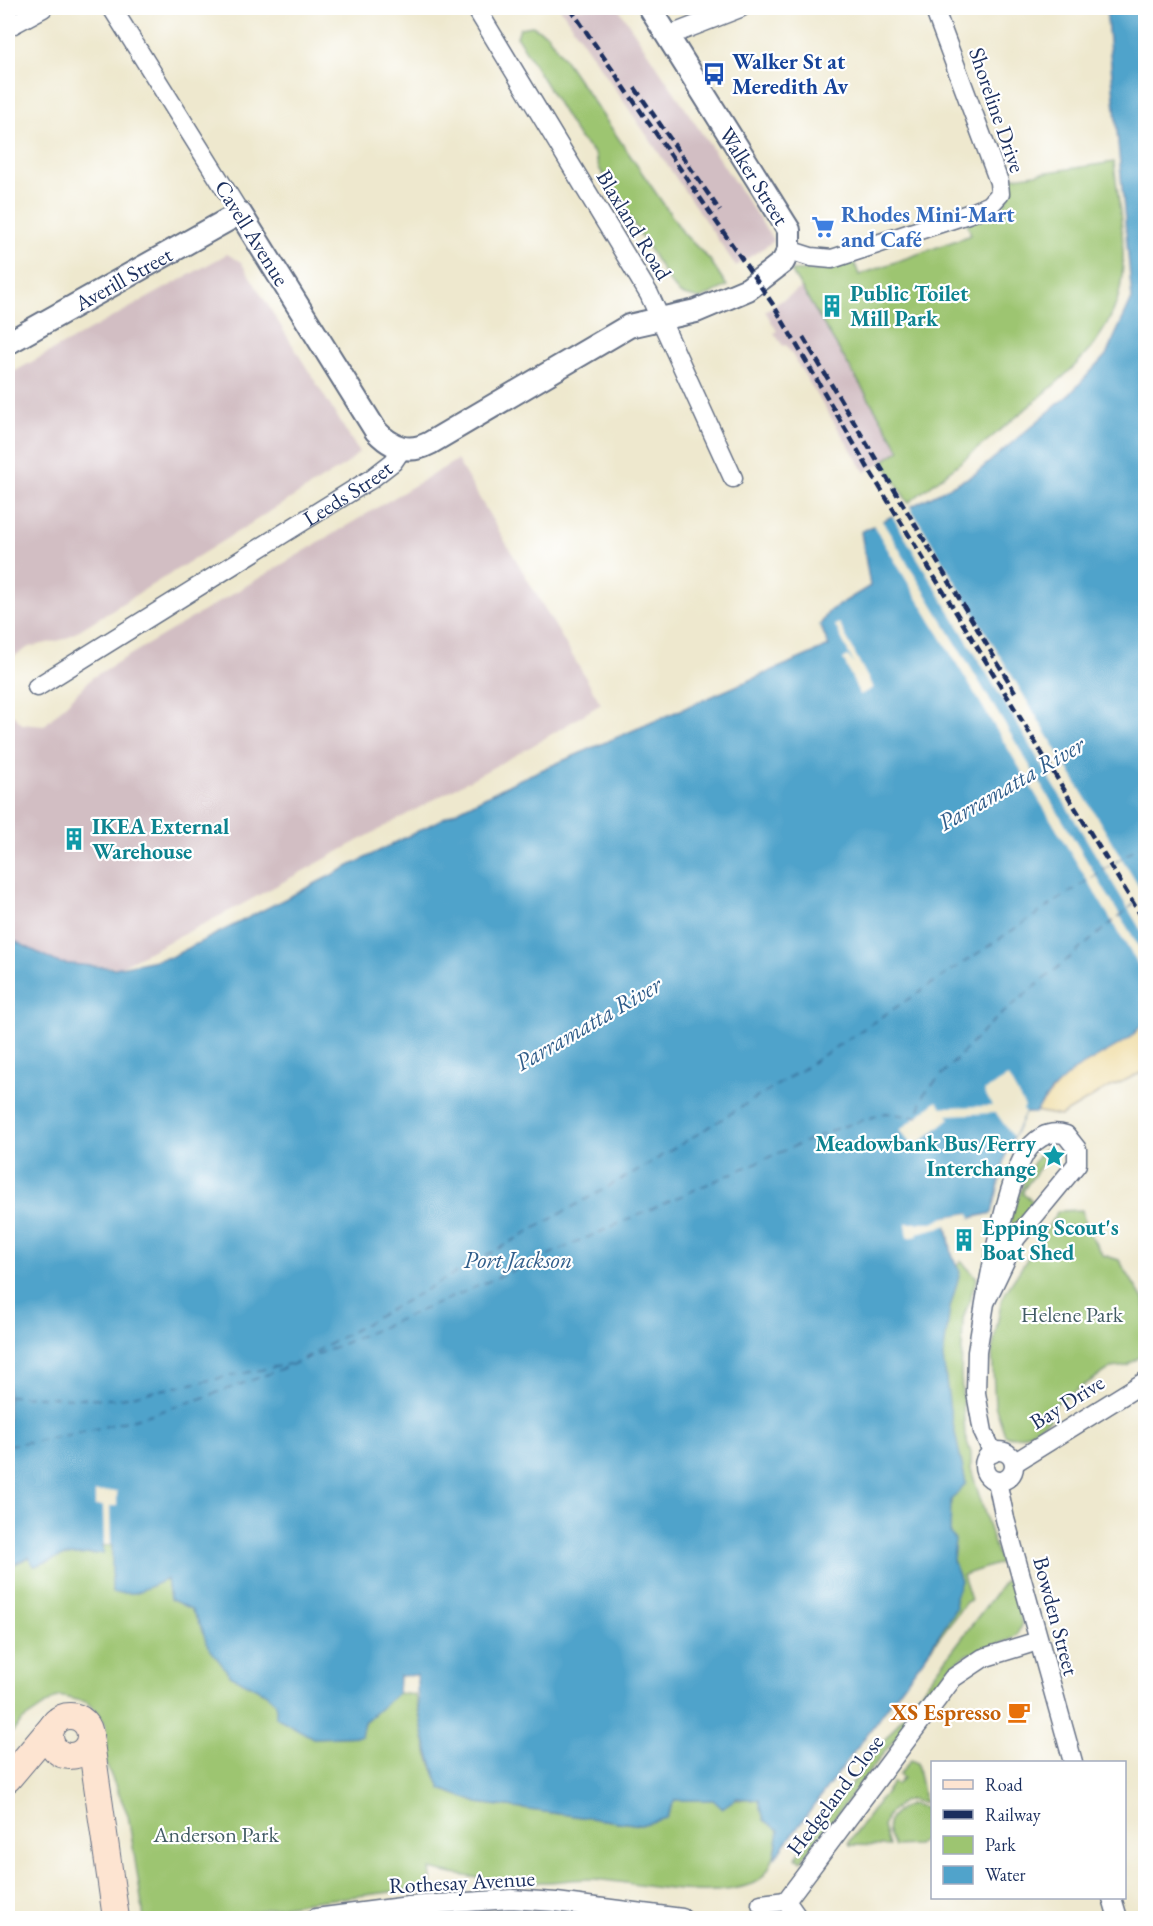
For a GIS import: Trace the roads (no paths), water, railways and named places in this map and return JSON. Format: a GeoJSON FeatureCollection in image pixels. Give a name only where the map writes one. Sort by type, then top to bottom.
{"type":"FeatureCollection","features":[{"type":"Feature","properties":{"kind":"main road"},"geometry":{"type":"LineString","coordinates":[[13,1773],[56,1722],[68,1716],[81,1719],[86,1724],[90,1736],[116,1918]]}},
{"type":"Feature","properties":{"kind":"main road"},"geometry":{"type":"LineString","coordinates":[[56,1722],[51,1740],[57,1751],[66,1755],[98,1790]]}},
{"type":"Feature","properties":{"kind":"main road"},"geometry":{"type":"LineString","coordinates":[[13,1773],[46,1755],[81,1753],[89,1743],[90,1736]]}},
{"type":"Feature","properties":{"kind":"street"},"geometry":{"type":"LineString","coordinates":[[8,27],[43,8]]}},
{"type":"Feature","properties":{"kind":"street","name":"Cavell Avenue"},"geometry":{"type":"LineString","coordinates":[[112,8],[376,431],[388,442],[402,449]]}},
{"type":"Feature","properties":{"kind":"street","name":"Blaxland Road"},"geometry":{"type":"LineString","coordinates":[[476,8],[662,319],[733,477]]}},
{"type":"Feature","properties":{"kind":"street","name":"Walker Street"},"geometry":{"type":"LineString","coordinates":[[650,8],[789,230],[789,250],[776,269],[748,289],[704,309],[662,319]]}},
{"type":"Feature","properties":{"kind":"street"},"geometry":{"type":"LineString","coordinates":[[668,36],[740,8]]}},
{"type":"Feature","properties":{"kind":"street","name":"Shoreline Drive"},"geometry":{"type":"LineString","coordinates":[[789,250],[823,259],[849,255],[974,212],[990,205],[1000,194],[999,182],[934,8]]}},
{"type":"Feature","properties":{"kind":"street","name":"Averill Street"},"geometry":{"type":"LineString","coordinates":[[8,343],[240,213]]}},
{"type":"Feature","properties":{"kind":"street","name":"Leeds Street"},"geometry":{"type":"LineString","coordinates":[[37,687],[371,479],[393,462],[402,449],[414,449],[430,443],[629,326],[662,319]]}},
{"type":"Feature","properties":{"kind":"street"},"geometry":{"type":"LineString","coordinates":[[985,1303],[1016,1238],[1073,1169],[1079,1154],[1071,1139],[1053,1132],[1035,1142],[1023,1157],[995,1251],[985,1303],[977,1352],[976,1393],[983,1432],[993,1453]]}},
{"type":"Feature","properties":{"kind":"street","name":"Bay Drive"},"geometry":{"type":"LineString","coordinates":[[1014,1463],[1146,1381]]}},
{"type":"Feature","properties":{"kind":"street"},"geometry":{"type":"LineString","coordinates":[[1005,1452],[1014,1463],[1009,1478],[997,1481],[985,1471],[986,1459],[993,1453],[1005,1452]]}},
{"type":"Feature","properties":{"kind":"street","name":"Bowden Street"},"geometry":{"type":"LineString","coordinates":[[997,1481],[1005,1519],[1073,1761]]}},
{"type":"Feature","properties":{"kind":"street","name":"Hedgeland Close"},"geometry":{"type":"LineString","coordinates":[[786,1901],[953,1678],[983,1658],[1038,1641]]}},
{"type":"Feature","properties":{"kind":"street","name":"Rothesay Avenue"},"geometry":{"type":"LineString","coordinates":[[316,1918],[409,1906],[511,1899],[556,1902],[682,1918]]}},
{"type":"Feature","properties":{"kind":"street"},"geometry":{"type":"LineString","coordinates":[[1112,1899],[1118,1918]]}},
{"type":"Feature","properties":{"kind":"street"},"geometry":{"type":"LineString","coordinates":[[761,1904],[786,1901],[798,1918]]}},
{"type":"Feature","properties":{"kind":"water","name":"Port Jackson"},"geometry":{"type":"Polygon","coordinates":[[[1106,8],[1145,8],[1145,1022],[1129,1039],[1073,1071],[1051,1091],[1035,1113],[1025,1113],[1007,1150],[992,1213],[970,1218],[969,1213],[945,1217],[952,1255],[960,1272],[950,1308],[943,1358],[950,1410],[966,1483],[951,1500],[950,1532],[955,1540],[953,1560],[961,1581],[955,1597],[956,1608],[926,1655],[775,1858],[779,1830],[764,1820],[759,1800],[737,1798],[722,1808],[713,1800],[675,1800],[666,1818],[641,1825],[478,1803],[441,1789],[423,1733],[418,1704],[417,1675],[399,1676],[398,1693],[364,1722],[361,1736],[313,1738],[276,1717],[276,1703],[267,1694],[230,1675],[207,1645],[202,1628],[191,1609],[170,1599],[167,1579],[135,1593],[112,1593],[112,1545],[103,1545],[103,1553],[63,1556],[34,1566],[29,1557],[11,1565],[13,1568],[8,1581],[8,938],[59,963],[115,968],[171,957],[518,780],[829,646],[820,625],[829,611],[870,586],[861,532],[975,474],[1071,393],[1106,355],[1132,299],[1106,8]]]}},
{"type":"Feature","properties":{"kind":"railway"},"geometry":{"type":"LineString","coordinates":[[570,8],[774,306],[868,468],[1146,924]]}},
{"type":"Feature","properties":{"kind":"railway"},"geometry":{"type":"LineString","coordinates":[[635,88],[720,211]]}},
{"type":"Feature","properties":{"kind":"railway"},"geometry":{"type":"LineString","coordinates":[[803,337],[1015,692]]}},
{"type":"Feature","properties":{"kind":"place","name":"Walker St at Meredith Av"},"geometry":{"type":"Point","coordinates":[714,74]}},
{"type":"Feature","properties":{"kind":"place","name":"Rhodes Mini-Mart and Café"},"geometry":{"type":"Point","coordinates":[823,227]}},
{"type":"Feature","properties":{"kind":"place","name":"Public Toilet Mill Park"},"geometry":{"type":"Point","coordinates":[832,306]}},
{"type":"Feature","properties":{"kind":"place","name":"IKEA External Warehouse"},"geometry":{"type":"Point","coordinates":[74,839]}},
{"type":"Feature","properties":{"kind":"place","name":"Meadowbank Bus/Ferry Interchange"},"geometry":{"type":"Point","coordinates":[1054,1156]}},
{"type":"Feature","properties":{"kind":"place","name":"Epping Scout's Boat Shed"},"geometry":{"type":"Point","coordinates":[964,1240]}},
{"type":"Feature","properties":{"kind":"place","name":"XS Espresso"},"geometry":{"type":"Point","coordinates":[1019,1712]}},
{"type":"Feature","properties":{"kind":"water label","name":"Parramatta River"},"geometry":{"type":"Point","coordinates":[1011,783]}},
{"type":"Feature","properties":{"kind":"water label","name":"Parramatta River"},"geometry":{"type":"Point","coordinates":[588,1023]}},
{"type":"Feature","properties":{"kind":"park label","name":"Helene Park"},"geometry":{"type":"Point","coordinates":[1072,1314]}},
{"type":"Feature","properties":{"kind":"park label","name":"Anderson Park"},"geometry":{"type":"Point","coordinates":[216,1834]}}]}
